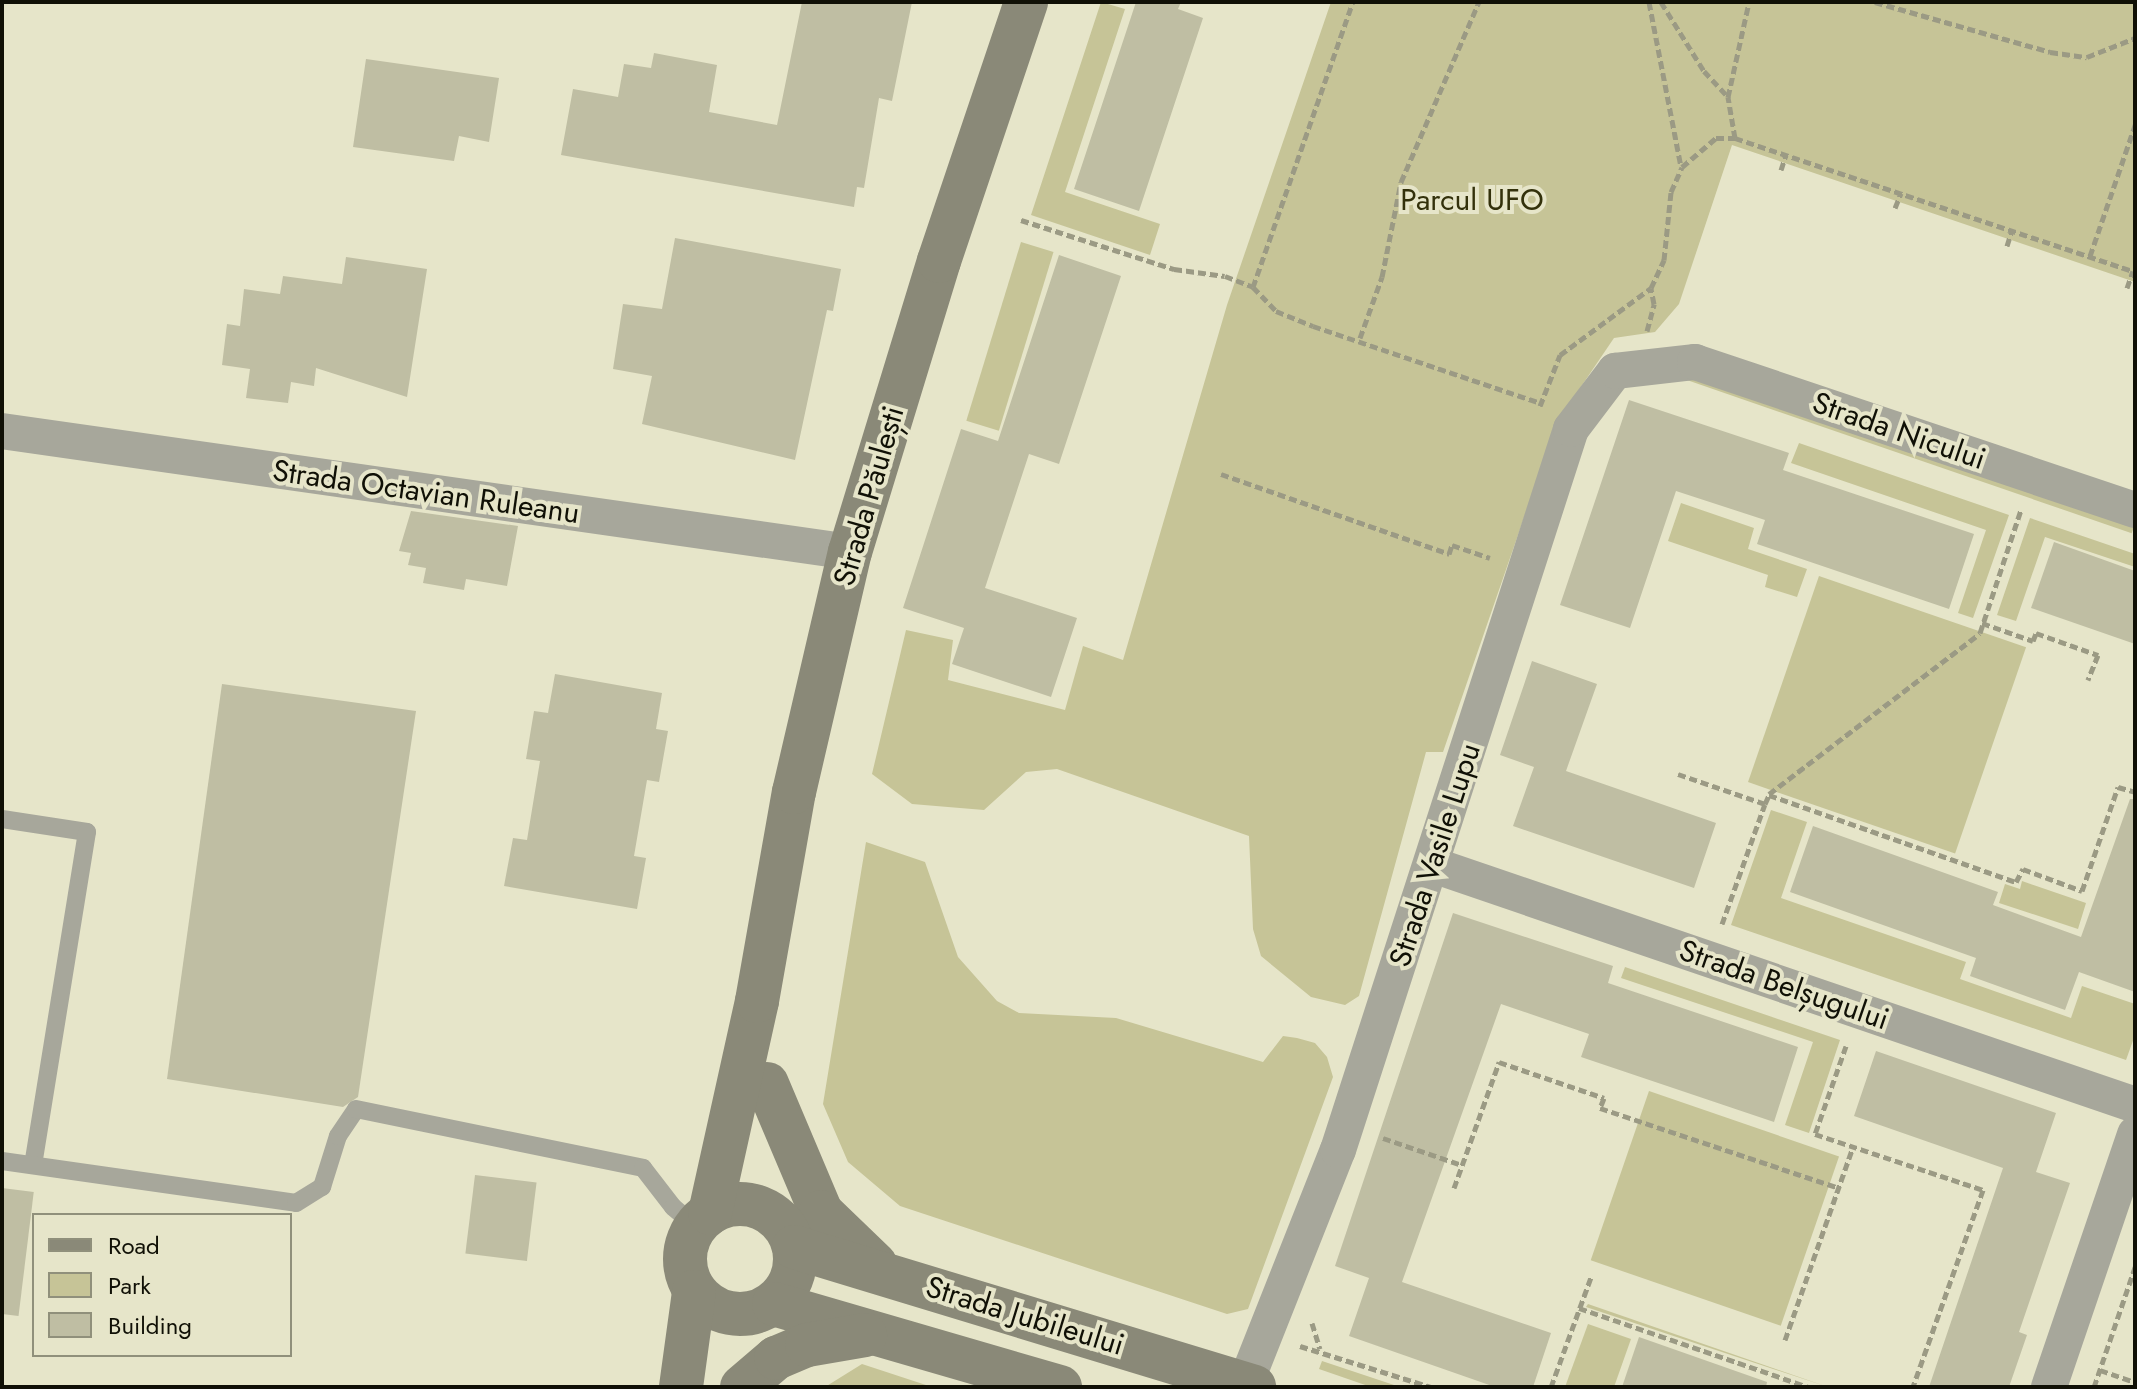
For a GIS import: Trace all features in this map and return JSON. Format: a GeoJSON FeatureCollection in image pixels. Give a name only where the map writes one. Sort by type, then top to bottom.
{"type":"FeatureCollection","features":[{"type":"Feature","properties":{"kind":"main road","name":"Strada Păulești"},"geometry":{"type":"LineString","coordinates":[[703,1219],[757,1001],[794,792],[850,552],[939,261],[1026,2]]}},
{"type":"Feature","properties":{"kind":"main road","name":"Strada Păulești"},"geometry":{"type":"LineString","coordinates":[[757,1001],[790,1237]]}},
{"type":"Feature","properties":{"kind":"main road"},"geometry":{"type":"LineString","coordinates":[[767,1084],[821,1212],[887,1273]]}},
{"type":"Feature","properties":{"kind":"main road"},"geometry":{"type":"LineString","coordinates":[[681,1387],[694,1292],[685,1254],[703,1219],[737,1204],[754,1206],[790,1237],[795,1268],[769,1307],[728,1387]]}},
{"type":"Feature","properties":{"kind":"main road","name":"Strada Jubileului"},"geometry":{"type":"LineString","coordinates":[[790,1237],[887,1273],[1248,1386]]}},
{"type":"Feature","properties":{"kind":"main road"},"geometry":{"type":"LineString","coordinates":[[694,1292],[721,1311],[740,1315],[769,1307]]}},
{"type":"Feature","properties":{"kind":"main road","name":"Strada Jubileului"},"geometry":{"type":"LineString","coordinates":[[769,1307],[879,1333],[1060,1387]]}},
{"type":"Feature","properties":{"kind":"main road"},"geometry":{"type":"LineString","coordinates":[[742,1387],[776,1358],[807,1345],[879,1333]]}},
{"type":"Feature","properties":{"kind":"street","name":"Strada Nicului"},"geometry":{"type":"LineString","coordinates":[[1661,363],[1695,362],[2135,510]]}},
{"type":"Feature","properties":{"kind":"street","name":"Strada Vasile Lupu"},"geometry":{"type":"LineString","coordinates":[[1248,1386],[1338,1150],[1433,865],[1571,429],[1615,371],[1661,363]]}},
{"type":"Feature","properties":{"kind":"street","name":"Strada Octavian Ruleanu"},"geometry":{"type":"LineString","coordinates":[[2,431],[850,552]]}},
{"type":"Feature","properties":{"kind":"street","name":"Strada Belșugului"},"geometry":{"type":"LineString","coordinates":[[1433,865],[2135,1105]]}},
{"type":"Feature","properties":{"kind":"street"},"geometry":{"type":"LineString","coordinates":[[2049,1387],[2135,1134]]}},
{"type":"Feature","properties":{"kind":"lane"},"geometry":{"type":"LineString","coordinates":[[2,819],[87,832],[33,1165]]}},
{"type":"Feature","properties":{"kind":"lane"},"geometry":{"type":"LineString","coordinates":[[2,1161],[296,1203],[322,1187],[338,1136],[356,1109],[643,1168],[673,1207],[703,1219]]}},
{"type":"Feature","properties":{"kind":"path"},"geometry":{"type":"LineString","coordinates":[[1253,287],[1353,2]]}},
{"type":"Feature","properties":{"kind":"path"},"geometry":{"type":"LineString","coordinates":[[1360,338],[1382,277],[1401,182],[1479,2]]}},
{"type":"Feature","properties":{"kind":"path"},"geometry":{"type":"LineString","coordinates":[[1649,2],[1682,167]]}},
{"type":"Feature","properties":{"kind":"path"},"geometry":{"type":"LineString","coordinates":[[1661,2],[1704,71],[1728,97]]}},
{"type":"Feature","properties":{"kind":"path"},"geometry":{"type":"LineString","coordinates":[[1735,138],[1728,97],[1749,2]]}},
{"type":"Feature","properties":{"kind":"path"},"geometry":{"type":"LineString","coordinates":[[1875,2],[2050,52],[2087,57],[2135,38]]}},
{"type":"Feature","properties":{"kind":"path"},"geometry":{"type":"LineString","coordinates":[[2090,257],[2135,125]]}},
{"type":"Feature","properties":{"kind":"path"},"geometry":{"type":"LineString","coordinates":[[1538,402],[1560,355],[1651,288],[1664,260],[1671,192],[1682,167],[1716,138],[1735,138],[2134,271],[2127,288]]}},
{"type":"Feature","properties":{"kind":"path"},"geometry":{"type":"LineString","coordinates":[[1781,170],[1786,155]]}},
{"type":"Feature","properties":{"kind":"path"},"geometry":{"type":"LineString","coordinates":[[1895,208],[1901,193]]}},
{"type":"Feature","properties":{"kind":"path"},"geometry":{"type":"LineString","coordinates":[[1021,220],[1174,269],[1225,276],[1253,287],[1276,311],[1538,402],[1548,418]]}},
{"type":"Feature","properties":{"kind":"path"},"geometry":{"type":"LineString","coordinates":[[2007,246],[2012,230]]}},
{"type":"Feature","properties":{"kind":"path"},"geometry":{"type":"LineString","coordinates":[[1221,474],[1449,554],[1452,545],[1498,561]]}},
{"type":"Feature","properties":{"kind":"path"},"geometry":{"type":"LineString","coordinates":[[2007,502],[2036,511]]}},
{"type":"Feature","properties":{"kind":"path"},"geometry":{"type":"LineString","coordinates":[[1720,930],[1769,795],[1980,633],[2022,506]]}},
{"type":"Feature","properties":{"kind":"path"},"geometry":{"type":"LineString","coordinates":[[1982,623],[2033,641],[2036,633],[2098,655],[2088,680]]}},
{"type":"Feature","properties":{"kind":"path"},"geometry":{"type":"LineString","coordinates":[[1678,774],[1765,804]]}},
{"type":"Feature","properties":{"kind":"path"},"geometry":{"type":"LineString","coordinates":[[1769,795],[2016,882],[2023,869],[2082,891],[2118,787],[2135,792]]}},
{"type":"Feature","properties":{"kind":"path"},"geometry":{"type":"LineString","coordinates":[[1851,1030],[1815,1134],[1983,1190],[1913,1387]]}},
{"type":"Feature","properties":{"kind":"path"},"geometry":{"type":"LineString","coordinates":[[1454,1188],[1499,1062],[1604,1098],[1600,1108],[1839,1188]]}},
{"type":"Feature","properties":{"kind":"path"},"geometry":{"type":"LineString","coordinates":[[1370,1134],[1462,1165]]}},
{"type":"Feature","properties":{"kind":"path"},"geometry":{"type":"LineString","coordinates":[[1785,1340],[1853,1147]]}},
{"type":"Feature","properties":{"kind":"path"},"geometry":{"type":"LineString","coordinates":[[2094,1387],[2135,1267]]}},
{"type":"Feature","properties":{"kind":"path"},"geometry":{"type":"LineString","coordinates":[[1551,1387],[1591,1277]]}},
{"type":"Feature","properties":{"kind":"path"},"geometry":{"type":"LineString","coordinates":[[1579,1308],[1808,1387]]}},
{"type":"Feature","properties":{"kind":"path"},"geometry":{"type":"LineString","coordinates":[[1310,1318],[1320,1349]]}},
{"type":"Feature","properties":{"kind":"path"},"geometry":{"type":"LineString","coordinates":[[1263,1341],[1320,1349],[1431,1387]]}},
{"type":"Feature","properties":{"kind":"path"},"geometry":{"type":"LineString","coordinates":[[2100,1370],[2135,1382]]}},
{"type":"Feature","properties":{"kind":"green space"},"geometry":{"type":"Polygon","coordinates":[[[1101,2],[1125,9],[1065,192],[1160,224],[1150,255],[1031,215],[1101,2]]]}},
{"type":"Feature","properties":{"kind":"green space","name":"Parcul UFO"},"geometry":{"type":"Polygon","coordinates":[[[1331,2],[2135,2],[2135,282],[1732,145],[1679,304],[1655,332],[1614,338],[1557,422],[1443,752],[1426,752],[1359,996],[1345,1005],[1311,997],[1261,956],[1253,929],[1249,836],[1057,769],[1026,772],[984,810],[912,804],[872,774],[906,630],[953,640],[948,680],[1065,710],[1083,646],[1123,660],[1227,305],[1331,2]]]}},
{"type":"Feature","properties":{"kind":"green space"},"geometry":{"type":"Polygon","coordinates":[[[1021,242],[1054,252],[999,431],[966,421],[1021,242]]]}},
{"type":"Feature","properties":{"kind":"green space"},"geometry":{"type":"Polygon","coordinates":[[[1688,372],[2134,526],[2132,533],[1685,380],[1688,372]]]}},
{"type":"Feature","properties":{"kind":"green space"},"geometry":{"type":"Polygon","coordinates":[[[1799,443],[2009,515],[1973,618],[1958,613],[1986,530],[1791,463],[1799,443]]]}},
{"type":"Feature","properties":{"kind":"green space"},"geometry":{"type":"Polygon","coordinates":[[[1681,503],[1754,528],[1748,549],[1807,569],[1797,597],[1765,587],[1768,575],[1668,541],[1681,503]]]}},
{"type":"Feature","properties":{"kind":"green space"},"geometry":{"type":"Polygon","coordinates":[[[2030,518],[2135,554],[2135,567],[2045,537],[2016,621],[1997,615],[2030,518]]]}},
{"type":"Feature","properties":{"kind":"green space"},"geometry":{"type":"Polygon","coordinates":[[[1819,576],[2026,647],[1955,853],[1748,782],[1819,576]]]}},
{"type":"Feature","properties":{"kind":"green space"},"geometry":{"type":"Polygon","coordinates":[[[1771,810],[1807,822],[1781,898],[1966,962],[1960,979],[2071,1018],[2082,986],[2135,1004],[2135,1035],[2126,1060],[1731,925],[1771,810]]]}},
{"type":"Feature","properties":{"kind":"green space"},"geometry":{"type":"Polygon","coordinates":[[[866,842],[925,862],[958,957],[997,1001],[1019,1013],[1116,1018],[1263,1062],[1283,1036],[1297,1038],[1315,1043],[1327,1057],[1333,1077],[1248,1309],[1227,1314],[900,1206],[848,1162],[823,1104],[866,842]]]}},
{"type":"Feature","properties":{"kind":"green space"},"geometry":{"type":"Polygon","coordinates":[[[2022,881],[2086,903],[2078,929],[1999,903],[2005,884],[2020,889],[2022,881]]]}},
{"type":"Feature","properties":{"kind":"green space"},"geometry":{"type":"Polygon","coordinates":[[[1625,967],[1840,1040],[1809,1133],[1785,1125],[1813,1042],[1621,978],[1625,967]]]}},
{"type":"Feature","properties":{"kind":"green space"},"geometry":{"type":"Polygon","coordinates":[[[1649,1091],[1839,1156],[1781,1326],[1591,1260],[1649,1091]]]}},
{"type":"Feature","properties":{"kind":"green space"},"geometry":{"type":"Polygon","coordinates":[[[1588,1304],[1828,1387],[1586,1307],[1588,1304]]]}},
{"type":"Feature","properties":{"kind":"green space"},"geometry":{"type":"Polygon","coordinates":[[[1588,1324],[1631,1339],[1614,1387],[1565,1387],[1588,1324]]]}},
{"type":"Feature","properties":{"kind":"green space"},"geometry":{"type":"Polygon","coordinates":[[[1322,1361],[1400,1387],[1371,1387],[1319,1369],[1322,1361]]]}},
{"type":"Feature","properties":{"kind":"green space"},"geometry":{"type":"Polygon","coordinates":[[[862,1364],[932,1387],[825,1387],[862,1364]]]}},
{"type":"Feature","properties":{"kind":"building"},"geometry":{"type":"Polygon","coordinates":[[[802,2],[912,2],[892,101],[879,98],[864,188],[857,187],[854,207],[561,155],[573,89],[618,97],[624,64],[651,68],[654,53],[717,65],[709,112],[777,125],[802,2]]]}},
{"type":"Feature","properties":{"kind":"building"},"geometry":{"type":"Polygon","coordinates":[[[1136,2],[1181,2],[1178,9],[1203,18],[1139,211],[1074,189],[1136,2]]]}},
{"type":"Feature","properties":{"kind":"building"},"geometry":{"type":"Polygon","coordinates":[[[366,59],[499,78],[489,142],[459,136],[454,161],[353,147],[366,59]]]}},
{"type":"Feature","properties":{"kind":"building"},"geometry":{"type":"Polygon","coordinates":[[[675,238],[841,269],[833,311],[827,310],[795,460],[642,424],[652,376],[613,369],[623,304],[662,309],[675,238]]]}},
{"type":"Feature","properties":{"kind":"building"},"geometry":{"type":"Polygon","coordinates":[[[1059,255],[1121,276],[1059,464],[1029,454],[985,588],[1077,618],[1051,697],[952,664],[964,628],[903,608],[961,429],[998,441],[1059,255]]]}},
{"type":"Feature","properties":{"kind":"building"},"geometry":{"type":"Polygon","coordinates":[[[346,257],[427,269],[407,397],[316,368],[314,386],[291,382],[288,403],[246,398],[250,369],[222,365],[227,324],[240,326],[244,289],[280,294],[283,276],[342,284],[346,257]]]}},
{"type":"Feature","properties":{"kind":"building"},"geometry":{"type":"Polygon","coordinates":[[[1629,400],[1789,453],[1783,470],[1974,534],[1949,609],[1757,544],[1765,520],[1676,491],[1630,628],[1560,605],[1629,400]]]}},
{"type":"Feature","properties":{"kind":"building"},"geometry":{"type":"Polygon","coordinates":[[[411,511],[518,526],[507,586],[466,579],[464,590],[423,583],[426,568],[408,565],[411,553],[399,551],[411,511]]]}},
{"type":"Feature","properties":{"kind":"building"},"geometry":{"type":"Polygon","coordinates":[[[2054,542],[2135,571],[2135,644],[2031,608],[2054,542]]]}},
{"type":"Feature","properties":{"kind":"building"},"geometry":{"type":"Polygon","coordinates":[[[1532,661],[1597,684],[1566,771],[1716,823],[1694,888],[1513,826],[1534,767],[1500,755],[1532,661]]]}},
{"type":"Feature","properties":{"kind":"building"},"geometry":{"type":"Polygon","coordinates":[[[555,674],[662,693],[656,729],[668,731],[659,782],[647,780],[634,856],[646,858],[637,909],[504,886],[513,838],[527,840],[540,761],[526,759],[534,711],[548,713],[555,674]]]}},
{"type":"Feature","properties":{"kind":"building"},"geometry":{"type":"Polygon","coordinates":[[[222,684],[416,711],[358,1097],[343,1107],[167,1079],[222,684]]]}},
{"type":"Feature","properties":{"kind":"building"},"geometry":{"type":"Polygon","coordinates":[[[2130,799],[2135,799],[2135,992],[2079,972],[2065,1010],[1970,976],[1976,958],[1790,892],[1813,826],[1998,892],[1993,905],[2081,937],[2130,799]]]}},
{"type":"Feature","properties":{"kind":"building"},"geometry":{"type":"Polygon","coordinates":[[[1453,913],[1613,966],[1608,983],[1798,1047],[1774,1122],[1581,1057],[1589,1034],[1501,1004],[1402,1282],[1551,1333],[1533,1387],[1495,1387],[1349,1336],[1369,1278],[1335,1266],[1453,913]]]}},
{"type":"Feature","properties":{"kind":"building"},"geometry":{"type":"Polygon","coordinates":[[[1876,1051],[2056,1113],[2036,1172],[2070,1183],[2019,1332],[2027,1335],[2009,1387],[1929,1387],[2003,1168],[1854,1116],[1876,1051]]]}},
{"type":"Feature","properties":{"kind":"building"},"geometry":{"type":"Polygon","coordinates":[[[475,1175],[537,1183],[527,1261],[465,1253],[475,1175]]]}},
{"type":"Feature","properties":{"kind":"building"},"geometry":{"type":"Polygon","coordinates":[[[2,1188],[34,1192],[19,1316],[2,1314],[2,1188]]]}},
{"type":"Feature","properties":{"kind":"building"},"geometry":{"type":"Polygon","coordinates":[[[1639,1337],[1767,1382],[1766,1387],[1622,1387],[1639,1337]]]}}]}
